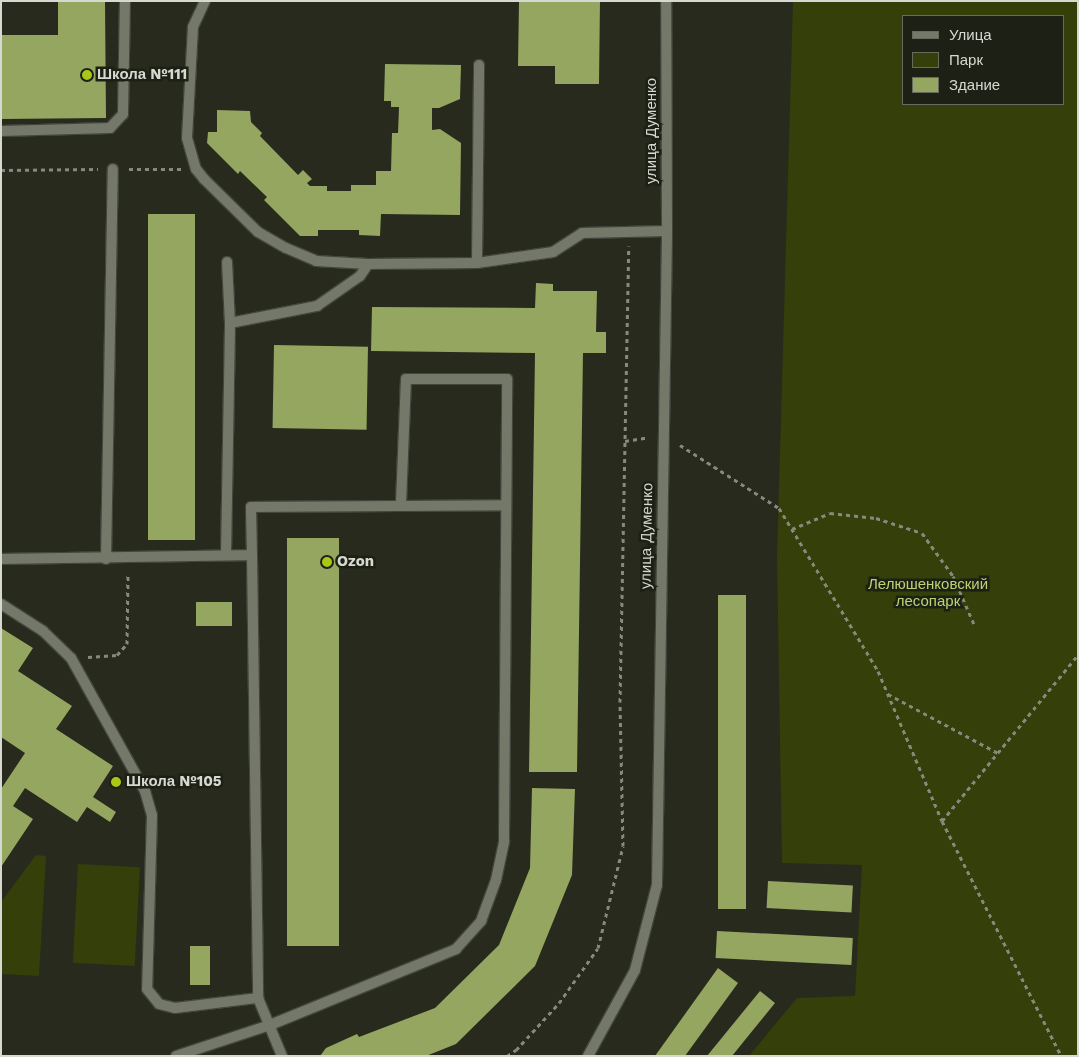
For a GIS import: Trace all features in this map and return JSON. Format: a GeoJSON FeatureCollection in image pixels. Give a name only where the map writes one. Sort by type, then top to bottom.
{"type":"FeatureCollection","features":[{"type":"Feature","properties":{"kind":"street"},"geometry":{"type":"LineString","coordinates":[[1,130],[110,128],[123,114],[126,1]]}},
{"type":"Feature","properties":{"kind":"street"},"geometry":{"type":"LineString","coordinates":[[205,1],[193,27],[187,138],[196,169],[258,232],[286,248],[316,261],[368,264],[477,264],[553,252],[582,233],[667,231]]}},
{"type":"Feature","properties":{"kind":"street","name":"улица Думенко"},"geometry":{"type":"LineString","coordinates":[[588,1056],[635,970],[657,885],[667,231],[666,1]]}},
{"type":"Feature","properties":{"kind":"street"},"geometry":{"type":"LineString","coordinates":[[477,264],[479,66]]}},
{"type":"Feature","properties":{"kind":"street"},"geometry":{"type":"LineString","coordinates":[[106,559],[113,169]]}},
{"type":"Feature","properties":{"kind":"street"},"geometry":{"type":"LineString","coordinates":[[226,555],[230,323],[227,262]]}},
{"type":"Feature","properties":{"kind":"street"},"geometry":{"type":"LineString","coordinates":[[230,323],[317,306],[360,276],[368,264]]}},
{"type":"Feature","properties":{"kind":"street"},"geometry":{"type":"LineString","coordinates":[[176,1056],[270,1026],[456,949],[480,921],[496,880],[504,841],[507,379],[406,380],[400,505]]}},
{"type":"Feature","properties":{"kind":"street"},"geometry":{"type":"LineString","coordinates":[[282,1056],[258,998],[251,507],[506,505]]}},
{"type":"Feature","properties":{"kind":"street"},"geometry":{"type":"LineString","coordinates":[[1,559],[106,559],[252,555]]}},
{"type":"Feature","properties":{"kind":"street"},"geometry":{"type":"LineString","coordinates":[[1,604],[43,630],[71,658],[145,791],[152,814],[147,989],[159,1004],[175,1008],[258,998]]}},
{"type":"Feature","properties":{"kind":"path"},"geometry":{"type":"LineString","coordinates":[[507,1056],[516,1050],[559,1004],[598,948],[622,846],[620,702],[630,232]]}},
{"type":"Feature","properties":{"kind":"path"},"geometry":{"type":"LineString","coordinates":[[625,441],[664,435],[779,508],[878,671],[942,821],[1061,1056]]}},
{"type":"Feature","properties":{"kind":"path"},"geometry":{"type":"LineString","coordinates":[[792,529],[830,513],[876,518],[922,533],[953,576],[974,624]]}},
{"type":"Feature","properties":{"kind":"path"},"geometry":{"type":"LineString","coordinates":[[71,658],[117,655],[127,644],[128,558]]}},
{"type":"Feature","properties":{"kind":"path"},"geometry":{"type":"LineString","coordinates":[[942,821],[1078,655]]}},
{"type":"Feature","properties":{"kind":"path"},"geometry":{"type":"LineString","coordinates":[[888,694],[998,753]]}},
{"type":"Feature","properties":{"kind":"green space","name":"Лелюшенковский лесопарк"},"geometry":{"type":"Polygon","coordinates":[[[793,1],[1078,1],[1078,1056],[749,1056],[797,998],[855,996],[862,865],[782,863],[777,557],[793,1]]]}},
{"type":"Feature","properties":{"kind":"green space"},"geometry":{"type":"Polygon","coordinates":[[[36,855],[46,856],[39,976],[1,974],[1,902],[36,855]]]}},
{"type":"Feature","properties":{"kind":"green space"},"geometry":{"type":"Polygon","coordinates":[[[78,864],[140,867],[135,966],[73,963],[78,864]]]}},
{"type":"Feature","properties":{"kind":"building"},"geometry":{"type":"Polygon","coordinates":[[[58,1],[105,1],[106,118],[1,119],[1,35],[58,35],[58,1]]]}},
{"type":"Feature","properties":{"kind":"building"},"geometry":{"type":"Polygon","coordinates":[[[519,1],[600,1],[599,84],[555,84],[555,66],[518,66],[519,1]]]}},
{"type":"Feature","properties":{"kind":"building"},"geometry":{"type":"Polygon","coordinates":[[[385,64],[461,65],[460,99],[439,108],[432,108],[432,130],[440,129],[461,143],[460,215],[381,214],[380,236],[359,235],[359,230],[318,230],[318,236],[300,236],[264,200],[267,197],[240,171],[238,174],[207,143],[208,132],[217,132],[217,110],[250,111],[251,122],[262,133],[260,136],[298,175],[303,170],[312,179],[307,183],[310,186],[327,186],[327,191],[351,191],[351,185],[376,185],[376,171],[391,171],[392,133],[398,133],[399,107],[391,107],[391,101],[384,101],[385,64]]]}},
{"type":"Feature","properties":{"kind":"building"},"geometry":{"type":"Polygon","coordinates":[[[148,214],[195,214],[195,540],[148,540],[148,214]]]}},
{"type":"Feature","properties":{"kind":"building"},"geometry":{"type":"Polygon","coordinates":[[[536,283],[553,284],[553,291],[597,291],[596,332],[606,332],[606,353],[583,353],[577,772],[529,772],[535,353],[371,351],[372,307],[535,308],[536,283]]]}},
{"type":"Feature","properties":{"kind":"building"},"geometry":{"type":"Polygon","coordinates":[[[274,345],[368,347],[367,430],[273,428],[274,345]]]}},
{"type":"Feature","properties":{"kind":"building"},"geometry":{"type":"Polygon","coordinates":[[[287,538],[339,538],[339,946],[287,946],[287,538]]]}},
{"type":"Feature","properties":{"kind":"building"},"geometry":{"type":"Polygon","coordinates":[[[718,595],[746,595],[746,909],[718,909],[718,595]]]}},
{"type":"Feature","properties":{"kind":"building"},"geometry":{"type":"Polygon","coordinates":[[[196,602],[232,602],[232,626],[196,626],[196,602]]]}},
{"type":"Feature","properties":{"kind":"building"},"geometry":{"type":"Polygon","coordinates":[[[1,628],[33,648],[18,671],[72,706],[56,729],[113,766],[93,797],[116,812],[110,822],[87,807],[77,822],[25,788],[13,806],[33,819],[1,867],[1,789],[25,753],[1,737],[1,628]]]}},
{"type":"Feature","properties":{"kind":"building"},"geometry":{"type":"Polygon","coordinates":[[[532,788],[575,789],[572,875],[535,966],[456,1044],[426,1056],[320,1056],[326,1048],[357,1034],[359,1037],[435,1008],[499,945],[530,868],[532,788]]]}},
{"type":"Feature","properties":{"kind":"building"},"geometry":{"type":"Polygon","coordinates":[[[768,881],[853,885],[851,912],[767,908],[768,881]]]}},
{"type":"Feature","properties":{"kind":"building"},"geometry":{"type":"Polygon","coordinates":[[[717,931],[853,938],[851,965],[716,958],[717,931]]]}},
{"type":"Feature","properties":{"kind":"building"},"geometry":{"type":"Polygon","coordinates":[[[190,946],[210,946],[210,985],[190,985],[190,946]]]}},
{"type":"Feature","properties":{"kind":"building"},"geometry":{"type":"Polygon","coordinates":[[[718,968],[738,983],[685,1056],[655,1056],[718,968]]]}},
{"type":"Feature","properties":{"kind":"building"},"geometry":{"type":"Polygon","coordinates":[[[760,991],[775,1003],[732,1056],[707,1056],[760,991]]]}},
{"type":"Feature","properties":{"kind":"place","name":"Школа №111"},"geometry":{"type":"Point","coordinates":[87,75]}},
{"type":"Feature","properties":{"kind":"place","name":"Ozon"},"geometry":{"type":"Point","coordinates":[327,562]}},
{"type":"Feature","properties":{"kind":"place","name":"Школа №105"},"geometry":{"type":"Point","coordinates":[116,782]}}]}
